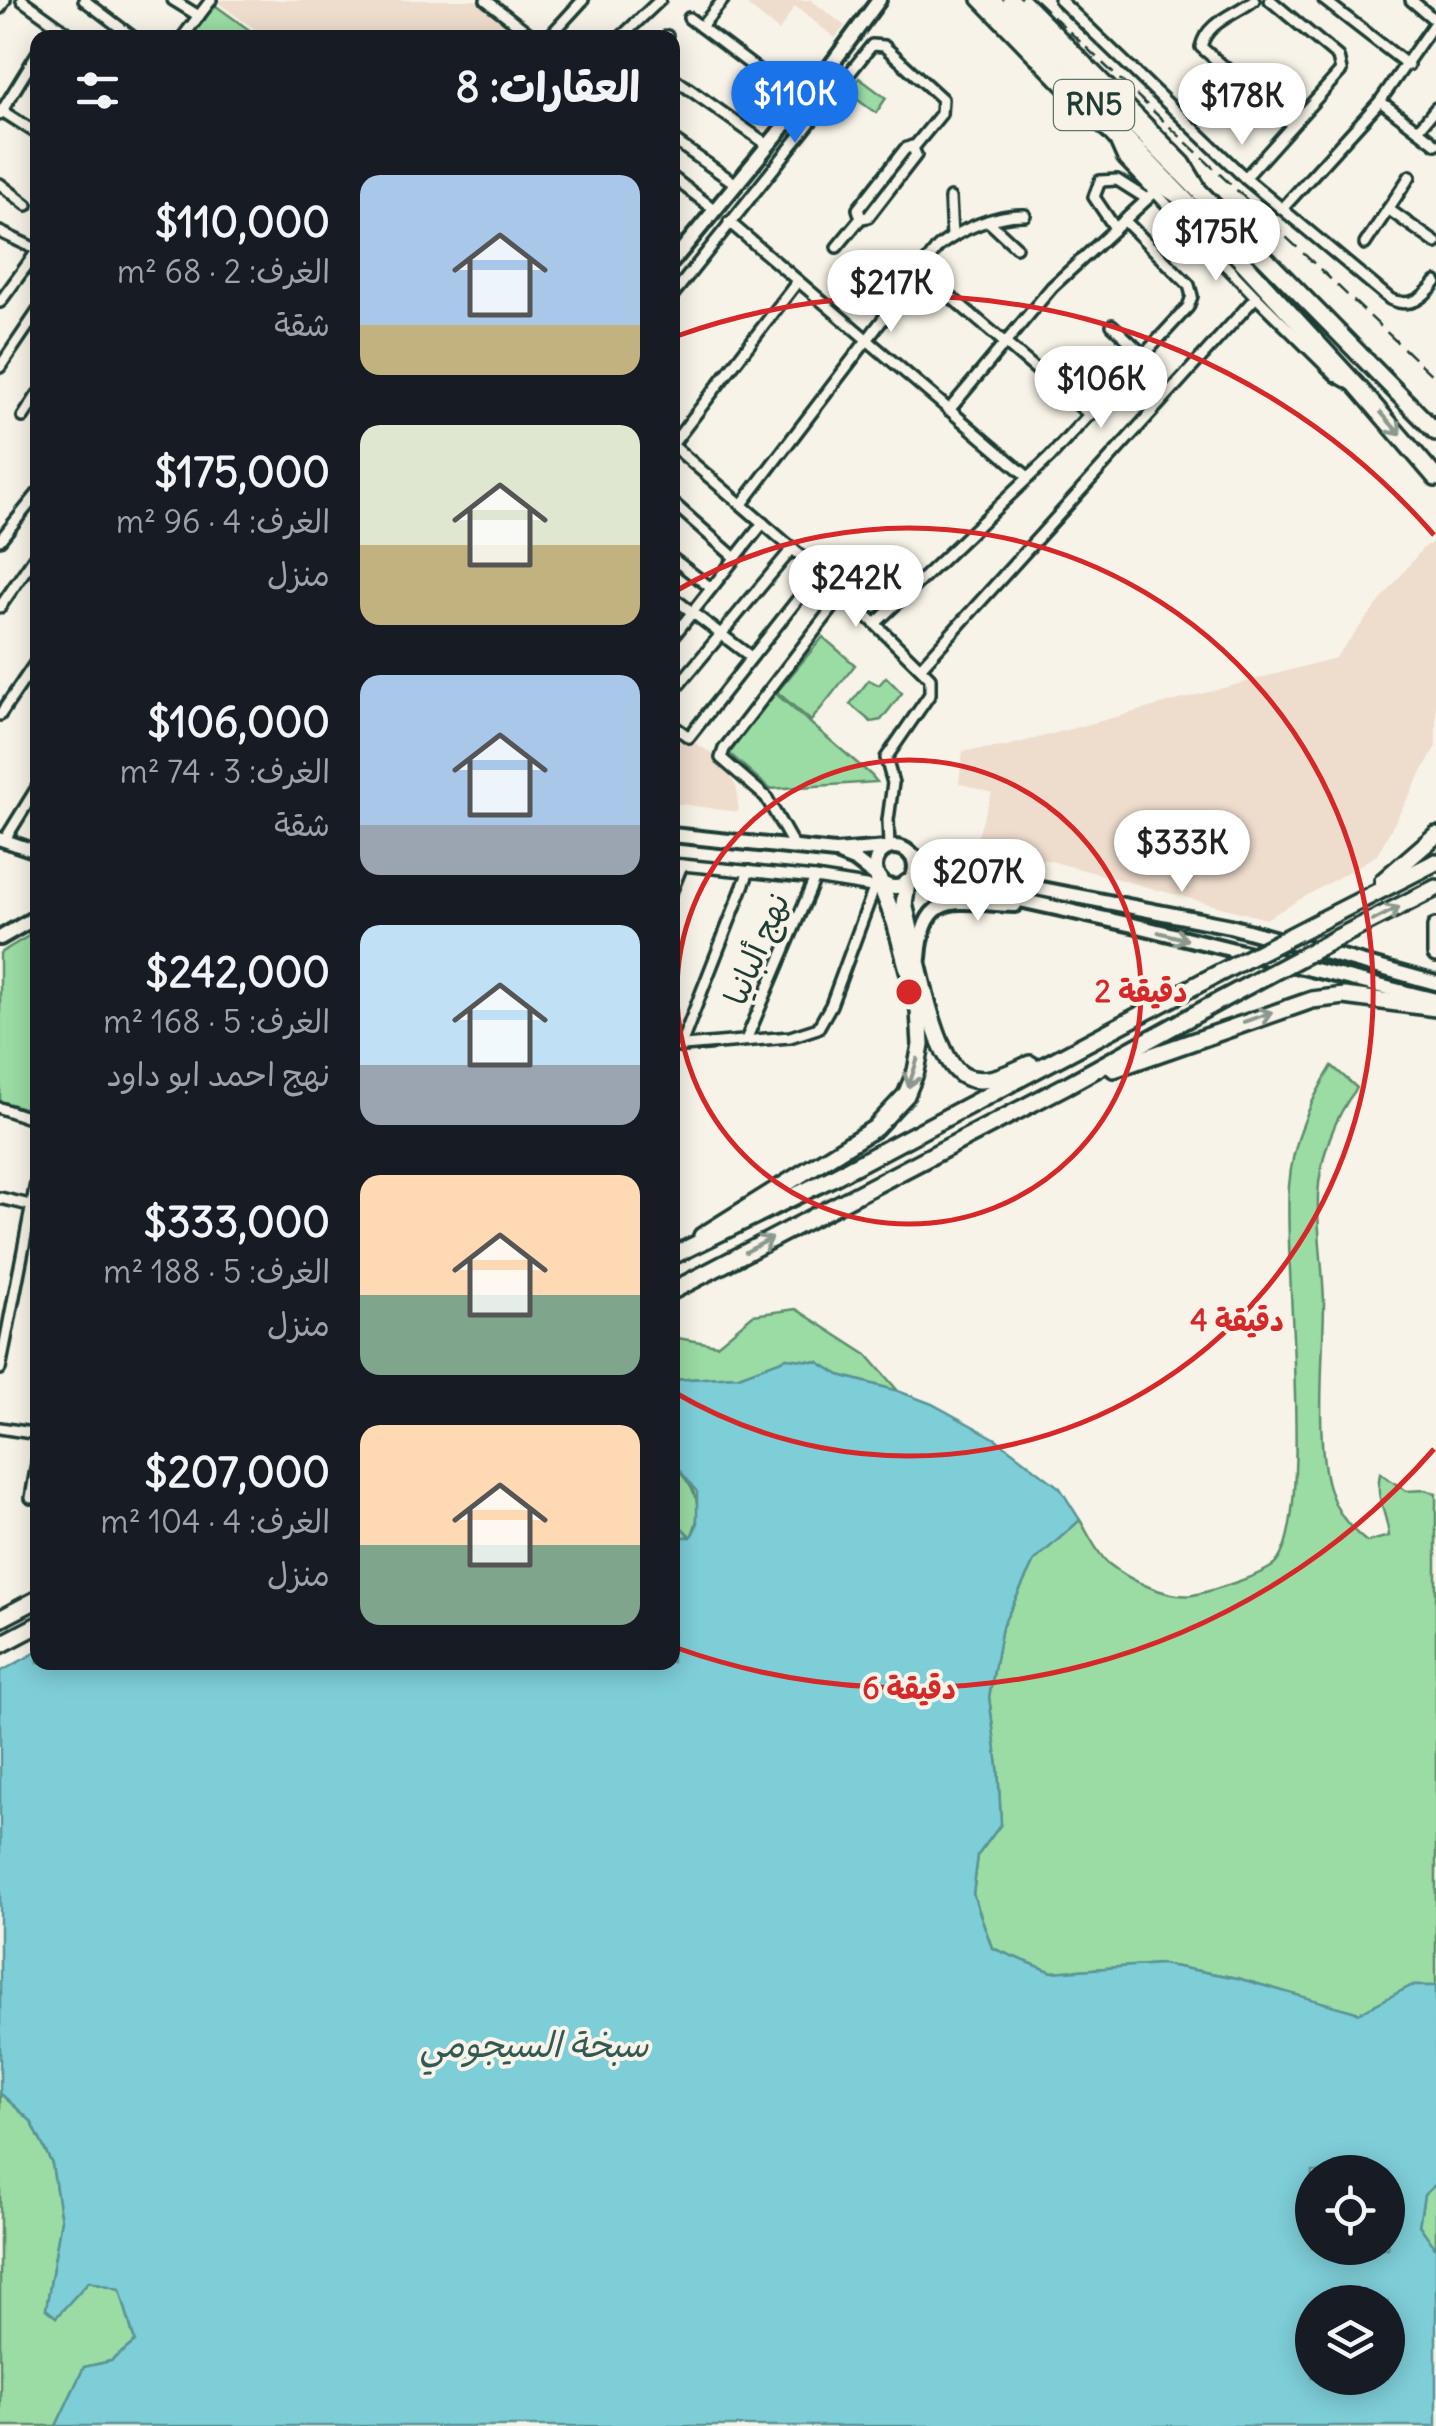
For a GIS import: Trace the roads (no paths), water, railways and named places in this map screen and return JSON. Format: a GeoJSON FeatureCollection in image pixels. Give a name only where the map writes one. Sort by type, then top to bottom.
{"type":"FeatureCollection","features":[{"type":"Feature","properties":{"kind":"highway","name":"RN5"},"geometry":{"type":"LineString","coordinates":[[992,0],[1436,432]]}},
{"type":"Feature","properties":{"kind":"highway","name":"RN5"},"geometry":{"type":"LineString","coordinates":[[1011,0],[1201,206],[1436,478]]}},
{"type":"Feature","properties":{"kind":"highway"},"geometry":{"type":"LineString","coordinates":[[1352,905],[1411,860],[1436,835]]}},
{"type":"Feature","properties":{"kind":"highway"},"geometry":{"type":"LineString","coordinates":[[688,1246],[720,1235],[832,1178],[1436,862]]}},
{"type":"Feature","properties":{"kind":"highway"},"geometry":{"type":"LineString","coordinates":[[680,1251],[875,1128],[906,1094],[921,1045],[920,1010],[895,922],[875,883]]}},
{"type":"Feature","properties":{"kind":"highway"},"geometry":{"type":"LineString","coordinates":[[907,883],[904,904],[940,1048],[954,1069],[974,1079],[998,1078],[1076,1043],[1094,1040]]}},
{"type":"Feature","properties":{"kind":"highway"},"geometry":{"type":"LineString","coordinates":[[680,1287],[1436,888]]}},
{"type":"Feature","properties":{"kind":"highway"},"geometry":{"type":"LineString","coordinates":[[1436,927],[1436,954]]}},
{"type":"Feature","properties":{"kind":"highway"},"geometry":{"type":"LineString","coordinates":[[1068,1085],[1312,1000],[1344,996],[1436,1008]]}},
{"type":"Feature","properties":{"kind":"highway"},"geometry":{"type":"LineString","coordinates":[[0,1619],[30,1603]]}},
{"type":"Feature","properties":{"kind":"highway"},"geometry":{"type":"LineString","coordinates":[[0,1644],[30,1629]]}},
{"type":"Feature","properties":{"kind":"main road"},"geometry":{"type":"LineString","coordinates":[[680,244],[716,210],[880,0]]}},
{"type":"Feature","properties":{"kind":"main road"},"geometry":{"type":"LineString","coordinates":[[680,837],[834,852],[902,848],[934,868],[1230,926],[1436,983]]}},
{"type":"Feature","properties":{"kind":"main road"},"geometry":{"type":"LineString","coordinates":[[875,883],[875,861],[888,848]]}},
{"type":"Feature","properties":{"kind":"main road"},"geometry":{"type":"LineString","coordinates":[[834,852],[856,860],[875,883],[888,886],[930,880],[1436,1000]]}},
{"type":"Feature","properties":{"kind":"main road"},"geometry":{"type":"LineString","coordinates":[[907,883],[915,866],[910,854]]}},
{"type":"Feature","properties":{"kind":"main road"},"geometry":{"type":"LineString","coordinates":[[919,960],[926,920],[946,904],[1046,906]]}},
{"type":"Feature","properties":{"kind":"main road"},"geometry":{"type":"LineString","coordinates":[[0,938],[30,921]]}},
{"type":"Feature","properties":{"kind":"street"},"geometry":{"type":"LineString","coordinates":[[0,8],[5,0]]}},
{"type":"Feature","properties":{"kind":"street"},"geometry":{"type":"LineString","coordinates":[[22,0],[64,30]]}},
{"type":"Feature","properties":{"kind":"street"},"geometry":{"type":"LineString","coordinates":[[84,0],[123,30]]}},
{"type":"Feature","properties":{"kind":"street"},"geometry":{"type":"LineString","coordinates":[[173,0],[199,16]]}},
{"type":"Feature","properties":{"kind":"street"},"geometry":{"type":"LineString","coordinates":[[189,30],[212,0]]}},
{"type":"Feature","properties":{"kind":"street"},"geometry":{"type":"LineString","coordinates":[[189,30],[212,0]]}},
{"type":"Feature","properties":{"kind":"street"},"geometry":{"type":"LineString","coordinates":[[484,0],[518,30]]}},
{"type":"Feature","properties":{"kind":"street"},"geometry":{"type":"LineString","coordinates":[[484,0],[518,26],[515,30]]}},
{"type":"Feature","properties":{"kind":"street"},"geometry":{"type":"LineString","coordinates":[[498,9],[507,0]]}},
{"type":"Feature","properties":{"kind":"street"},"geometry":{"type":"LineString","coordinates":[[555,30],[583,0]]}},
{"type":"Feature","properties":{"kind":"street"},"geometry":{"type":"LineString","coordinates":[[628,30],[660,0]]}},
{"type":"Feature","properties":{"kind":"street"},"geometry":{"type":"LineString","coordinates":[[701,27],[722,0]]}},
{"type":"Feature","properties":{"kind":"street"},"geometry":{"type":"LineString","coordinates":[[978,0],[1160,187],[1201,206]]}},
{"type":"Feature","properties":{"kind":"street"},"geometry":{"type":"LineString","coordinates":[[1025,0],[1184,162],[1201,206]]}},
{"type":"Feature","properties":{"kind":"street"},"geometry":{"type":"LineString","coordinates":[[1063,3],[1078,0]]}},
{"type":"Feature","properties":{"kind":"street"},"geometry":{"type":"LineString","coordinates":[[1254,0],[1216,24],[1200,47],[1292,125]]}},
{"type":"Feature","properties":{"kind":"street"},"geometry":{"type":"LineString","coordinates":[[1245,178],[1341,70],[1342,63],[1270,0]]}},
{"type":"Feature","properties":{"kind":"street"},"geometry":{"type":"LineString","coordinates":[[1324,0],[1408,65]]}},
{"type":"Feature","properties":{"kind":"street"},"geometry":{"type":"LineString","coordinates":[[1282,209],[1380,101],[1436,21],[1411,0]]}},
{"type":"Feature","properties":{"kind":"street"},"geometry":{"type":"LineString","coordinates":[[1063,3],[1245,178],[1390,299],[1408,303],[1431,294],[1436,282]]}},
{"type":"Feature","properties":{"kind":"street"},"geometry":{"type":"LineString","coordinates":[[689,18],[816,114]]}},
{"type":"Feature","properties":{"kind":"street"},"geometry":{"type":"LineString","coordinates":[[53,30],[56,24]]}},
{"type":"Feature","properties":{"kind":"street"},"geometry":{"type":"LineString","coordinates":[[680,286],[866,48],[881,45],[938,92],[943,103],[941,114],[914,147],[907,147],[860,207],[860,218],[837,247]]}},
{"type":"Feature","properties":{"kind":"street"},"geometry":{"type":"LineString","coordinates":[[30,65],[1,112],[30,129]]}},
{"type":"Feature","properties":{"kind":"street"},"geometry":{"type":"LineString","coordinates":[[680,83],[768,144]]}},
{"type":"Feature","properties":{"kind":"street"},"geometry":{"type":"LineString","coordinates":[[1380,101],[1436,144]]}},
{"type":"Feature","properties":{"kind":"street"},"geometry":{"type":"LineString","coordinates":[[1418,130],[1436,108]]}},
{"type":"Feature","properties":{"kind":"street"},"geometry":{"type":"LineString","coordinates":[[1116,141],[1119,154],[1256,297],[1341,380],[1358,386]]}},
{"type":"Feature","properties":{"kind":"street"},"geometry":{"type":"LineString","coordinates":[[680,145],[736,184]]}},
{"type":"Feature","properties":{"kind":"street"},"geometry":{"type":"LineString","coordinates":[[1365,244],[1410,176]]}},
{"type":"Feature","properties":{"kind":"street"},"geometry":{"type":"LineString","coordinates":[[1115,228],[1094,197],[1100,181],[1117,180],[1147,199]]}},
{"type":"Feature","properties":{"kind":"street"},"geometry":{"type":"LineString","coordinates":[[680,183],[716,210]]}},
{"type":"Feature","properties":{"kind":"street"},"geometry":{"type":"LineString","coordinates":[[0,184],[27,205]]}},
{"type":"Feature","properties":{"kind":"street"},"geometry":{"type":"LineString","coordinates":[[949,410],[1052,287],[1156,191]]}},
{"type":"Feature","properties":{"kind":"street"},"geometry":{"type":"LineString","coordinates":[[950,198],[952,237]]}},
{"type":"Feature","properties":{"kind":"street"},"geometry":{"type":"LineString","coordinates":[[1388,208],[1436,243]]}},
{"type":"Feature","properties":{"kind":"street"},"geometry":{"type":"LineString","coordinates":[[742,504],[938,247],[1002,216],[1024,216]]}},
{"type":"Feature","properties":{"kind":"street"},"geometry":{"type":"LineString","coordinates":[[876,623],[1090,416],[1188,307],[1191,290],[1124,220]]}},
{"type":"Feature","properties":{"kind":"street"},"geometry":{"type":"LineString","coordinates":[[729,222],[1028,477]]}},
{"type":"Feature","properties":{"kind":"street"},"geometry":{"type":"LineString","coordinates":[[988,222],[1016,246]]}},
{"type":"Feature","properties":{"kind":"street"},"geometry":{"type":"LineString","coordinates":[[1,235],[30,247]]}},
{"type":"Feature","properties":{"kind":"street"},"geometry":{"type":"LineString","coordinates":[[0,302],[30,260]]}},
{"type":"Feature","properties":{"kind":"street"},"geometry":{"type":"LineString","coordinates":[[919,270],[1090,416]]}},
{"type":"Feature","properties":{"kind":"street"},"geometry":{"type":"LineString","coordinates":[[680,435],[798,280]]}},
{"type":"Feature","properties":{"kind":"street"},"geometry":{"type":"LineString","coordinates":[[921,667],[1256,297]]}},
{"type":"Feature","properties":{"kind":"street"},"geometry":{"type":"LineString","coordinates":[[0,366],[30,323]]}},
{"type":"Feature","properties":{"kind":"street"},"geometry":{"type":"LineString","coordinates":[[1112,325],[1144,356]]}},
{"type":"Feature","properties":{"kind":"street"},"geometry":{"type":"LineString","coordinates":[[23,417],[30,406]]}},
{"type":"Feature","properties":{"kind":"street"},"geometry":{"type":"LineString","coordinates":[[680,452],[820,570],[930,678],[930,694],[886,758],[893,786],[888,848]]}},
{"type":"Feature","properties":{"kind":"street"},"geometry":{"type":"LineString","coordinates":[[0,540],[30,503]]}},
{"type":"Feature","properties":{"kind":"street"},"geometry":{"type":"LineString","coordinates":[[680,509],[734,557]]}},
{"type":"Feature","properties":{"kind":"street"},"geometry":{"type":"LineString","coordinates":[[680,628],[763,523]]}},
{"type":"Feature","properties":{"kind":"street"},"geometry":{"type":"LineString","coordinates":[[680,684],[792,549]]}},
{"type":"Feature","properties":{"kind":"street"},"geometry":{"type":"LineString","coordinates":[[0,607],[30,564]]}},
{"type":"Feature","properties":{"kind":"street"},"geometry":{"type":"LineString","coordinates":[[680,564],[711,588]]}},
{"type":"Feature","properties":{"kind":"street"},"geometry":{"type":"LineString","coordinates":[[680,730],[689,737],[820,570]]}},
{"type":"Feature","properties":{"kind":"street"},"geometry":{"type":"LineString","coordinates":[[795,848],[758,788],[722,758],[724,749],[844,593]]}},
{"type":"Feature","properties":{"kind":"street"},"geometry":{"type":"LineString","coordinates":[[680,603],[751,656]]}},
{"type":"Feature","properties":{"kind":"street"},"geometry":{"type":"LineString","coordinates":[[0,715],[30,671]]}},
{"type":"Feature","properties":{"kind":"street"},"geometry":{"type":"LineString","coordinates":[[30,808],[2,840],[30,849]]}},
{"type":"Feature","properties":{"kind":"street"},"geometry":{"type":"LineString","coordinates":[[680,864],[875,883],[823,1022],[808,1033],[680,1047]]}},
{"type":"Feature","properties":{"kind":"street"},"geometry":{"type":"LineString","coordinates":[[680,1037],[749,871]]}},
{"type":"Feature","properties":{"kind":"street","name":"نهج ألبانيا"},"geometry":{"type":"LineString","coordinates":[[746,1040],[815,878]]}},
{"type":"Feature","properties":{"kind":"street"},"geometry":{"type":"LineString","coordinates":[[0,1108],[30,1117]]}},
{"type":"Feature","properties":{"kind":"street"},"geometry":{"type":"LineString","coordinates":[[0,1198],[30,1205]]}},
{"type":"Feature","properties":{"kind":"street"},"geometry":{"type":"LineString","coordinates":[[0,1369],[30,1225]]}},
{"type":"Feature","properties":{"kind":"street"},"geometry":{"type":"LineString","coordinates":[[0,1428],[30,1433]]}},
{"type":"Feature","properties":{"kind":"water","name":"سبخة السيجومي"},"geometry":{"type":"Polygon","coordinates":[[[787,1358],[818,1362],[839,1375],[932,1404],[996,1439],[1060,1488],[1080,1520],[1034,1561],[1002,1627],[989,1697],[1001,1824],[978,1855],[973,1894],[992,1948],[1052,1972],[1161,1964],[1237,1978],[1359,2013],[1411,1986],[1436,1986],[1436,2184],[1424,2195],[1419,2225],[1436,2249],[1436,2426],[56,2426],[84,2367],[111,2361],[135,2342],[120,2289],[89,2281],[56,2317],[46,2309],[61,2220],[52,2164],[31,2121],[0,2093],[0,1672],[30,1656],[30,1670],[680,1670],[680,1537],[691,1537],[697,1525],[697,1492],[680,1471],[680,1380],[739,1376],[787,1358]]]}},
{"type":"Feature","properties":{"kind":"waterway"},"geometry":{"type":"LineString","coordinates":[[680,1526],[691,1537]]}},
{"type":"Feature","properties":{"kind":"railway"},"geometry":{"type":"LineString","coordinates":[[1036,0],[1436,379]]}}]}
